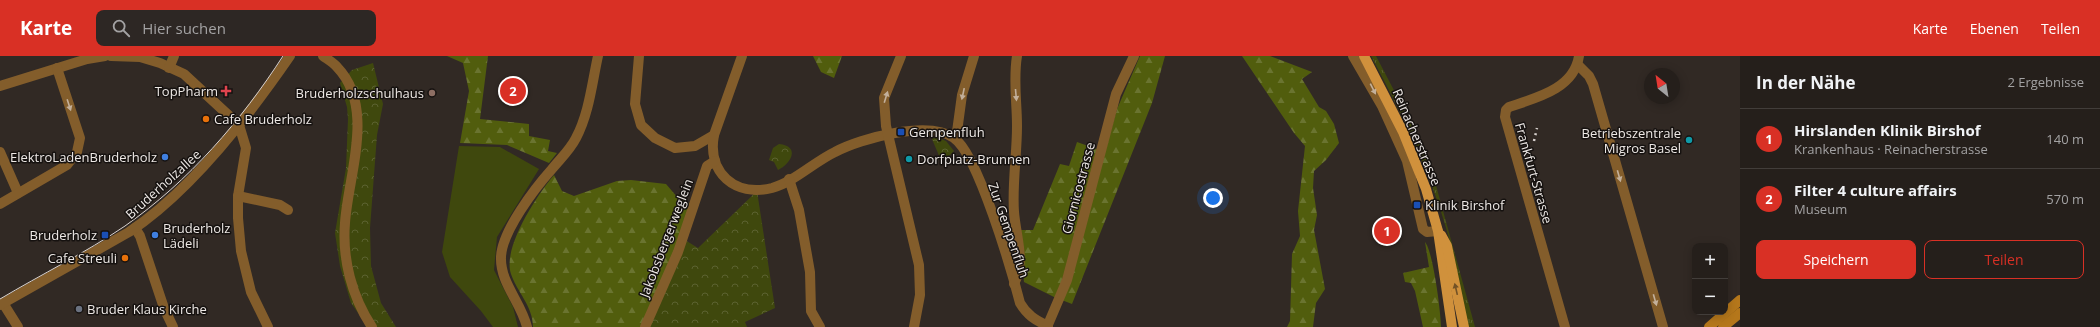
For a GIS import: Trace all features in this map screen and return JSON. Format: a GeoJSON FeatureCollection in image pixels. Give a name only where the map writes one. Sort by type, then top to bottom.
{"type":"FeatureCollection","features":[{"type":"Feature","properties":{"kind":"main road","name":"Reinacherstrasse"},"geometry":{"type":"LineString","coordinates":[[1364,56],[1391,106],[1426,189],[1438,231],[1452,327]]}},
{"type":"Feature","properties":{"kind":"main road","name":"Reinacherstrasse"},"geometry":{"type":"LineString","coordinates":[[1438,231],[1447,246],[1464,327]]}},
{"type":"Feature","properties":{"kind":"main road"},"geometry":{"type":"LineString","coordinates":[[1709,327],[1740,300]]}},
{"type":"Feature","properties":{"kind":"main road"},"geometry":{"type":"LineString","coordinates":[[1723,327],[1740,313]]}},
{"type":"Feature","properties":{"kind":"street"},"geometry":{"type":"LineString","coordinates":[[0,86],[87,59],[105,56]]}},
{"type":"Feature","properties":{"kind":"street"},"geometry":{"type":"LineString","coordinates":[[112,56],[140,57],[184,74],[239,125],[246,148],[238,196],[238,218],[241,250],[251,292],[268,327]]}},
{"type":"Feature","properties":{"kind":"street"},"geometry":{"type":"LineString","coordinates":[[169,68],[174,56]]}},
{"type":"Feature","properties":{"kind":"street","name":"Bruderholzallee"},"geometry":{"type":"LineString","coordinates":[[1,304],[135,228],[177,192],[212,158],[239,125],[290,56]]}},
{"type":"Feature","properties":{"kind":"street"},"geometry":{"type":"LineString","coordinates":[[323,56],[338,67],[350,87],[355,104],[358,123],[358,142],[345,222],[345,246],[349,272],[357,300],[372,327]]}},
{"type":"Feature","properties":{"kind":"street"},"geometry":{"type":"LineString","coordinates":[[527,327],[523,312],[502,276],[501,256],[504,239],[534,190],[570,148],[576,138],[582,123],[598,56]]}},
{"type":"Feature","properties":{"kind":"street"},"geometry":{"type":"LineString","coordinates":[[639,56],[635,104],[641,125],[655,138],[675,148],[695,146],[714,135]]}},
{"type":"Feature","properties":{"kind":"street"},"geometry":{"type":"LineString","coordinates":[[742,56],[714,135],[712,148],[715,161],[727,179],[744,190],[757,191],[789,180],[836,151],[888,135],[924,130],[938,131],[956,138],[962,95],[974,56]]}},
{"type":"Feature","properties":{"kind":"street"},"geometry":{"type":"LineString","coordinates":[[901,56],[884,98],[884,112],[888,135],[919,265],[920,295],[914,327]]}},
{"type":"Feature","properties":{"kind":"street"},"geometry":{"type":"LineString","coordinates":[[1014,284],[1019,273],[1021,254],[1014,212],[1017,126],[1014,76],[1017,56]]}},
{"type":"Feature","properties":{"kind":"street","name":"Giornicostrasse"},"geometry":{"type":"LineString","coordinates":[[1048,326],[1067,280],[1116,94],[1134,56]]}},
{"type":"Feature","properties":{"kind":"street","name":"Reinacherstrasse"},"geometry":{"type":"LineString","coordinates":[[1353,56],[1382,106],[1407,161],[1423,229],[1427,232],[1438,231]]}},
{"type":"Feature","properties":{"kind":"street","name":"Frankfurt-Strasse"},"geometry":{"type":"LineString","coordinates":[[1565,327],[1504,117],[1506,110],[1509,107],[1557,88],[1570,76],[1578,60],[1589,76],[1662,327]]}},
{"type":"Feature","properties":{"kind":"street"},"geometry":{"type":"LineString","coordinates":[[0,204],[67,165],[77,152],[80,138],[58,68]]}},
{"type":"Feature","properties":{"kind":"street","name":"Zur Gempenfluh"},"geometry":{"type":"LineString","coordinates":[[956,138],[968,156],[994,217],[1020,303],[1026,312],[1034,319],[1048,326]]}},
{"type":"Feature","properties":{"kind":"street"},"geometry":{"type":"LineString","coordinates":[[0,152],[18,193]]}},
{"type":"Feature","properties":{"kind":"street","name":"Jakobsbergerweglein"},"geometry":{"type":"LineString","coordinates":[[645,327],[678,252],[707,166],[715,161]]}},
{"type":"Feature","properties":{"kind":"street"},"geometry":{"type":"LineString","coordinates":[[789,180],[799,210],[810,272],[811,311],[820,327]]}},
{"type":"Feature","properties":{"kind":"street"},"geometry":{"type":"LineString","coordinates":[[238,196],[280,205],[288,210]]}},
{"type":"Feature","properties":{"kind":"street"},"geometry":{"type":"LineString","coordinates":[[135,228],[140,236],[164,308],[173,327]]}},
{"type":"Feature","properties":{"kind":"street"},"geometry":{"type":"LineString","coordinates":[[1,304],[18,327]]}},
{"type":"Feature","properties":{"kind":"green space"},"geometry":{"type":"Polygon","coordinates":[[[447,56],[488,56],[480,119],[529,124],[529,136],[550,140],[548,151],[557,153],[549,163],[507,145],[460,143],[469,91],[463,63],[447,56]]]}},
{"type":"Feature","properties":{"kind":"green space"},"geometry":{"type":"Polygon","coordinates":[[[813,56],[842,56],[834,78],[821,72],[813,56]]]}},
{"type":"Feature","properties":{"kind":"green space"},"geometry":{"type":"Polygon","coordinates":[[[1140,56],[1165,56],[1152,103],[1072,304],[1024,282],[1019,230],[1033,230],[1060,164],[1069,166],[1077,142],[1105,152],[1117,109],[1140,56]]]}},
{"type":"Feature","properties":{"kind":"green space"},"geometry":{"type":"Polygon","coordinates":[[[1242,56],[1270,56],[1312,72],[1302,79],[1319,107],[1326,111],[1334,124],[1339,143],[1326,160],[1314,171],[1313,188],[1317,215],[1314,230],[1325,289],[1316,303],[1313,327],[1287,327],[1290,321],[1292,254],[1300,236],[1298,211],[1305,146],[1294,133],[1242,56]]]}},
{"type":"Feature","properties":{"kind":"green space"},"geometry":{"type":"Polygon","coordinates":[[[1371,56],[1376,56],[1422,144],[1432,171],[1475,327],[1467,327],[1459,278],[1452,249],[1428,175],[1407,126],[1371,56]]]}},
{"type":"Feature","properties":{"kind":"green space"},"geometry":{"type":"Polygon","coordinates":[[[373,63],[383,104],[377,135],[370,228],[371,266],[381,303],[396,327],[368,327],[351,303],[340,266],[335,233],[346,168],[348,119],[347,107],[340,83],[352,70],[373,63]]]}},
{"type":"Feature","properties":{"kind":"green space"},"geometry":{"type":"Polygon","coordinates":[[[936,137],[946,141],[954,151],[947,158],[940,158],[932,139],[936,137]]]}},
{"type":"Feature","properties":{"kind":"green space"},"geometry":{"type":"Polygon","coordinates":[[[779,144],[786,145],[790,148],[792,155],[787,163],[778,170],[774,162],[769,160],[773,148],[779,144]]]}},
{"type":"Feature","properties":{"kind":"green space"},"geometry":{"type":"Polygon","coordinates":[[[459,146],[500,147],[539,169],[497,237],[494,270],[513,307],[518,327],[493,327],[481,311],[450,277],[442,252],[459,146]]]}},
{"type":"Feature","properties":{"kind":"green space"},"geometry":{"type":"Polygon","coordinates":[[[554,175],[562,191],[574,196],[617,181],[631,180],[666,184],[678,198],[691,204],[676,249],[643,327],[533,327],[528,306],[511,274],[510,263],[516,237],[523,222],[539,195],[554,175]]]}},
{"type":"Feature","properties":{"kind":"green space"},"geometry":{"type":"Polygon","coordinates":[[[757,191],[775,308],[745,322],[747,327],[647,327],[685,240],[698,248],[757,191]]]}},
{"type":"Feature","properties":{"kind":"green space"},"geometry":{"type":"Polygon","coordinates":[[[1425,242],[1434,269],[1441,327],[1423,327],[1415,291],[1411,283],[1405,282],[1403,273],[1429,267],[1425,242]]]}},
{"type":"Feature","properties":{"kind":"tram line"},"geometry":{"type":"LineString","coordinates":[[0,299],[110,236],[171,190],[192,170],[250,104],[283,56]]}},
{"type":"Feature","properties":{"kind":"railway"},"geometry":{"type":"LineString","coordinates":[[1534,141],[1537,128]]}},
{"type":"Feature","properties":{"kind":"place","name":"TopPharm"},"geometry":{"type":"Point","coordinates":[226,91]}},
{"type":"Feature","properties":{"kind":"place","name":"Filter 4 culture affairs"},"geometry":{"type":"Point","coordinates":[513,91]}},
{"type":"Feature","properties":{"kind":"place","name":"Bruderholzschulhaus"},"geometry":{"type":"Point","coordinates":[432,93]}},
{"type":"Feature","properties":{"kind":"place","name":"Cafe Bruderholz"},"geometry":{"type":"Point","coordinates":[206,119]}},
{"type":"Feature","properties":{"kind":"place","name":"Gempenfluh"},"geometry":{"type":"Point","coordinates":[901,132]}},
{"type":"Feature","properties":{"kind":"place","name":"Betriebszentrale Migros Basel"},"geometry":{"type":"Point","coordinates":[1689,140]}},
{"type":"Feature","properties":{"kind":"place","name":"ElektroLadenBruderholz"},"geometry":{"type":"Point","coordinates":[165,157]}},
{"type":"Feature","properties":{"kind":"place","name":"Dorfplatz-Brunnen"},"geometry":{"type":"Point","coordinates":[909,159]}},
{"type":"Feature","properties":{"kind":"place","name":"Klinik Birshof"},"geometry":{"type":"Point","coordinates":[1417,205]}},
{"type":"Feature","properties":{"kind":"place","name":"Hirslanden Klinik Birshof"},"geometry":{"type":"Point","coordinates":[1387,231]}},
{"type":"Feature","properties":{"kind":"place","name":"Bruderholz"},"geometry":{"type":"Point","coordinates":[105,235]}},
{"type":"Feature","properties":{"kind":"place","name":"Bruderholz Lädeli"},"geometry":{"type":"Point","coordinates":[155,235]}},
{"type":"Feature","properties":{"kind":"place","name":"Cafe Streuli"},"geometry":{"type":"Point","coordinates":[125,258]}},
{"type":"Feature","properties":{"kind":"place","name":"Bruder Klaus Kirche"},"geometry":{"type":"Point","coordinates":[79,309]}}]}
